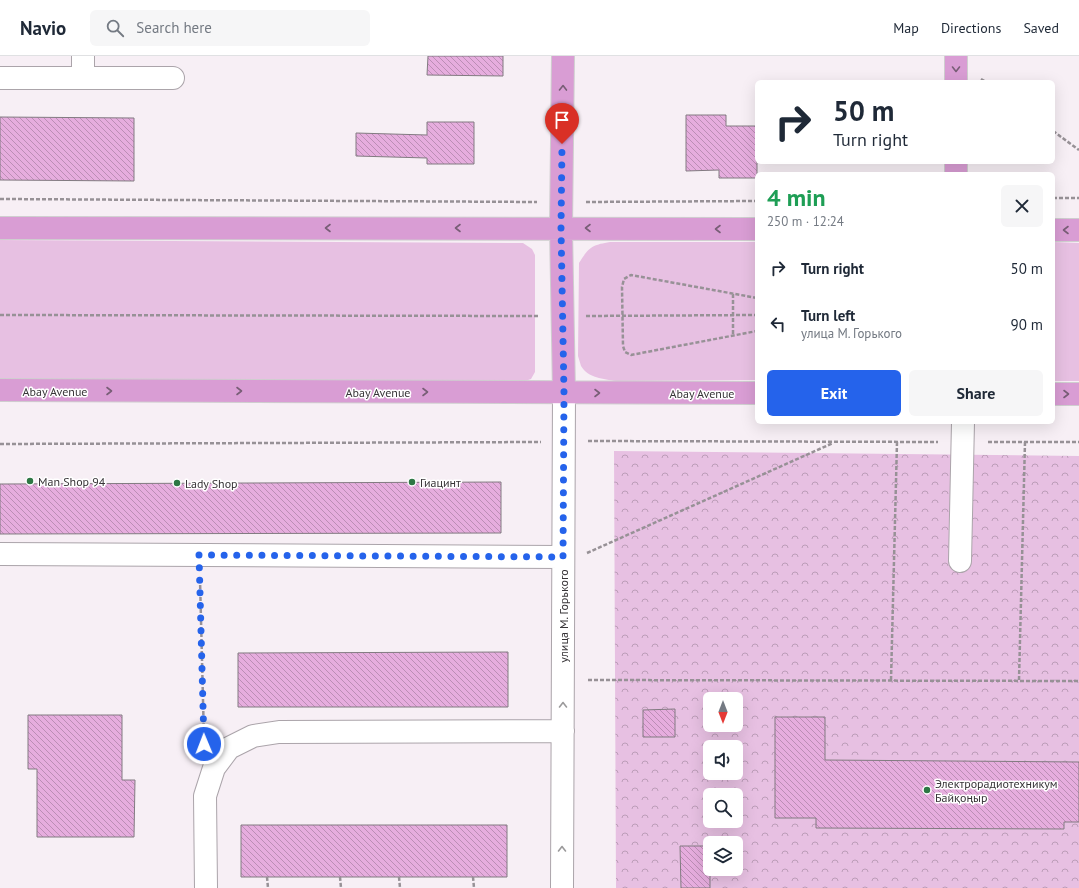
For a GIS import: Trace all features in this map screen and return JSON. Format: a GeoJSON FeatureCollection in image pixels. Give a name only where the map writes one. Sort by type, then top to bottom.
{"type":"FeatureCollection","features":[{"type":"Feature","properties":{"kind":"main road","name":"улица М. Горького"},"geometry":{"type":"LineString","coordinates":[[563,56],[561,228],[564,393]]}},
{"type":"Feature","properties":{"kind":"main road"},"geometry":{"type":"LineString","coordinates":[[956,56],[956,80]]}},
{"type":"Feature","properties":{"kind":"main road"},"geometry":{"type":"LineString","coordinates":[[0,228],[755,229]]}},
{"type":"Feature","properties":{"kind":"main road"},"geometry":{"type":"LineString","coordinates":[[1055,230],[1079,230]]}},
{"type":"Feature","properties":{"kind":"main road","name":"Abay Avenue"},"geometry":{"type":"LineString","coordinates":[[0,390],[755,393]]}},
{"type":"Feature","properties":{"kind":"main road"},"geometry":{"type":"LineString","coordinates":[[1055,394],[1079,394]]}},
{"type":"Feature","properties":{"kind":"street"},"geometry":{"type":"LineString","coordinates":[[83,56],[83,78]]}},
{"type":"Feature","properties":{"kind":"street"},"geometry":{"type":"LineString","coordinates":[[0,78],[173,78]]}},
{"type":"Feature","properties":{"kind":"street","name":"улица М. Горького"},"geometry":{"type":"LineString","coordinates":[[562,888],[564,393]]}},
{"type":"Feature","properties":{"kind":"street"},"geometry":{"type":"LineString","coordinates":[[960,561],[963,424]]}},
{"type":"Feature","properties":{"kind":"street"},"geometry":{"type":"LineString","coordinates":[[0,554],[563,557]]}},
{"type":"Feature","properties":{"kind":"street"},"geometry":{"type":"LineString","coordinates":[[206,888],[205,796],[214,768],[229,748],[253,736],[279,732],[563,731]]}},
{"type":"Feature","properties":{"kind":"path"},"geometry":{"type":"LineString","coordinates":[[1055,132],[1079,150]]}},
{"type":"Feature","properties":{"kind":"path"},"geometry":{"type":"LineString","coordinates":[[1055,198],[1079,198]]}},
{"type":"Feature","properties":{"kind":"path"},"geometry":{"type":"LineString","coordinates":[[0,199],[561,202],[755,201]]}},
{"type":"Feature","properties":{"kind":"path"},"geometry":{"type":"LineString","coordinates":[[755,298],[631,275],[624,278],[622,287],[623,346],[625,352],[631,355],[755,331]]}},
{"type":"Feature","properties":{"kind":"path"},"geometry":{"type":"LineString","coordinates":[[733,294],[733,336]]}},
{"type":"Feature","properties":{"kind":"path"},"geometry":{"type":"LineString","coordinates":[[0,315],[755,315]]}},
{"type":"Feature","properties":{"kind":"path"},"geometry":{"type":"LineString","coordinates":[[563,557],[583,555],[835,442]]}},
{"type":"Feature","properties":{"kind":"path"},"geometry":{"type":"LineString","coordinates":[[891,680],[897,442]]}},
{"type":"Feature","properties":{"kind":"path"},"geometry":{"type":"LineString","coordinates":[[1019,680],[1025,442]]}},
{"type":"Feature","properties":{"kind":"path"},"geometry":{"type":"LineString","coordinates":[[199,555],[204,746]]}},
{"type":"Feature","properties":{"kind":"path"},"geometry":{"type":"LineString","coordinates":[[583,680],[1079,681]]}},
{"type":"Feature","properties":{"kind":"path"},"geometry":{"type":"LineString","coordinates":[[267,877],[268,888]]}},
{"type":"Feature","properties":{"kind":"path"},"geometry":{"type":"LineString","coordinates":[[340,877],[341,888]]}},
{"type":"Feature","properties":{"kind":"path"},"geometry":{"type":"LineString","coordinates":[[399,877],[400,888]]}},
{"type":"Feature","properties":{"kind":"path"},"geometry":{"type":"LineString","coordinates":[[473,877],[474,888]]}},
{"type":"Feature","properties":{"kind":"green space"},"geometry":{"type":"Polygon","coordinates":[[[0,240],[523,243],[532,249],[535,255],[535,372],[531,379],[519,383],[0,379],[0,240]]]}},
{"type":"Feature","properties":{"kind":"green space"},"geometry":{"type":"Polygon","coordinates":[[[610,242],[755,242],[755,380],[616,381],[597,377],[584,370],[578,356],[579,263],[588,250],[599,244],[610,242]]]}},
{"type":"Feature","properties":{"kind":"green space"},"geometry":{"type":"Polygon","coordinates":[[[1055,242],[1079,243],[1079,381],[1055,381],[1055,242]]]}},
{"type":"Feature","properties":{"kind":"green space"},"geometry":{"type":"Polygon","coordinates":[[[614,451],[1079,456],[1079,888],[616,888],[614,451]]]}},
{"type":"Feature","properties":{"kind":"building"},"geometry":{"type":"Polygon","coordinates":[[[428,56],[503,56],[503,76],[427,75],[428,56]]]}},
{"type":"Feature","properties":{"kind":"building"},"geometry":{"type":"Polygon","coordinates":[[[686,115],[726,115],[726,126],[755,126],[755,164],[757,164],[757,172],[755,172],[755,178],[719,178],[719,170],[686,171],[686,115]]]}},
{"type":"Feature","properties":{"kind":"building"},"geometry":{"type":"Polygon","coordinates":[[[0,117],[134,118],[134,181],[0,180],[0,117]]]}},
{"type":"Feature","properties":{"kind":"building"},"geometry":{"type":"Polygon","coordinates":[[[427,122],[474,122],[474,164],[427,164],[427,158],[356,156],[356,133],[427,135],[427,122]]]}},
{"type":"Feature","properties":{"kind":"building"},"geometry":{"type":"Polygon","coordinates":[[[501,482],[501,533],[0,534],[0,484],[501,482]]]}},
{"type":"Feature","properties":{"kind":"building"},"geometry":{"type":"Polygon","coordinates":[[[508,652],[508,707],[238,707],[238,653],[508,652]]]}},
{"type":"Feature","properties":{"kind":"building"},"geometry":{"type":"Polygon","coordinates":[[[675,709],[675,737],[643,737],[643,710],[675,709]]]}},
{"type":"Feature","properties":{"kind":"building"},"geometry":{"type":"Polygon","coordinates":[[[28,715],[122,715],[122,780],[135,780],[134,837],[37,837],[37,769],[28,769],[28,715]]]}},
{"type":"Feature","properties":{"kind":"building","name":"Электрорадиотехникум Байқоңыр"},"geometry":{"type":"Polygon","coordinates":[[[775,717],[825,717],[825,760],[1079,762],[1079,822],[1064,822],[1064,829],[816,828],[816,818],[775,818],[775,717]]]}},
{"type":"Feature","properties":{"kind":"building"},"geometry":{"type":"Polygon","coordinates":[[[241,825],[507,825],[507,877],[241,877],[241,825]]]}},
{"type":"Feature","properties":{"kind":"building"},"geometry":{"type":"Polygon","coordinates":[[[680,846],[703,846],[703,876],[710,876],[710,888],[681,888],[680,846]]]}},
{"type":"Feature","properties":{"kind":"place","name":"Man Shop 94"},"geometry":{"type":"Point","coordinates":[30,481]}},
{"type":"Feature","properties":{"kind":"place","name":"Гиацинт"},"geometry":{"type":"Point","coordinates":[412,482]}},
{"type":"Feature","properties":{"kind":"place","name":"Lady Shop"},"geometry":{"type":"Point","coordinates":[177,483]}},
{"type":"Feature","properties":{"kind":"place","name":"Электрорадиотехникум Байқоңыр"},"geometry":{"type":"Point","coordinates":[927,790]}},
{"type":"Feature","properties":{"kind":"route"},"geometry":{"type":"LineString","coordinates":[[204,744],[199,555],[563,557],[564,393],[561,228],[562,144]]}}]}
